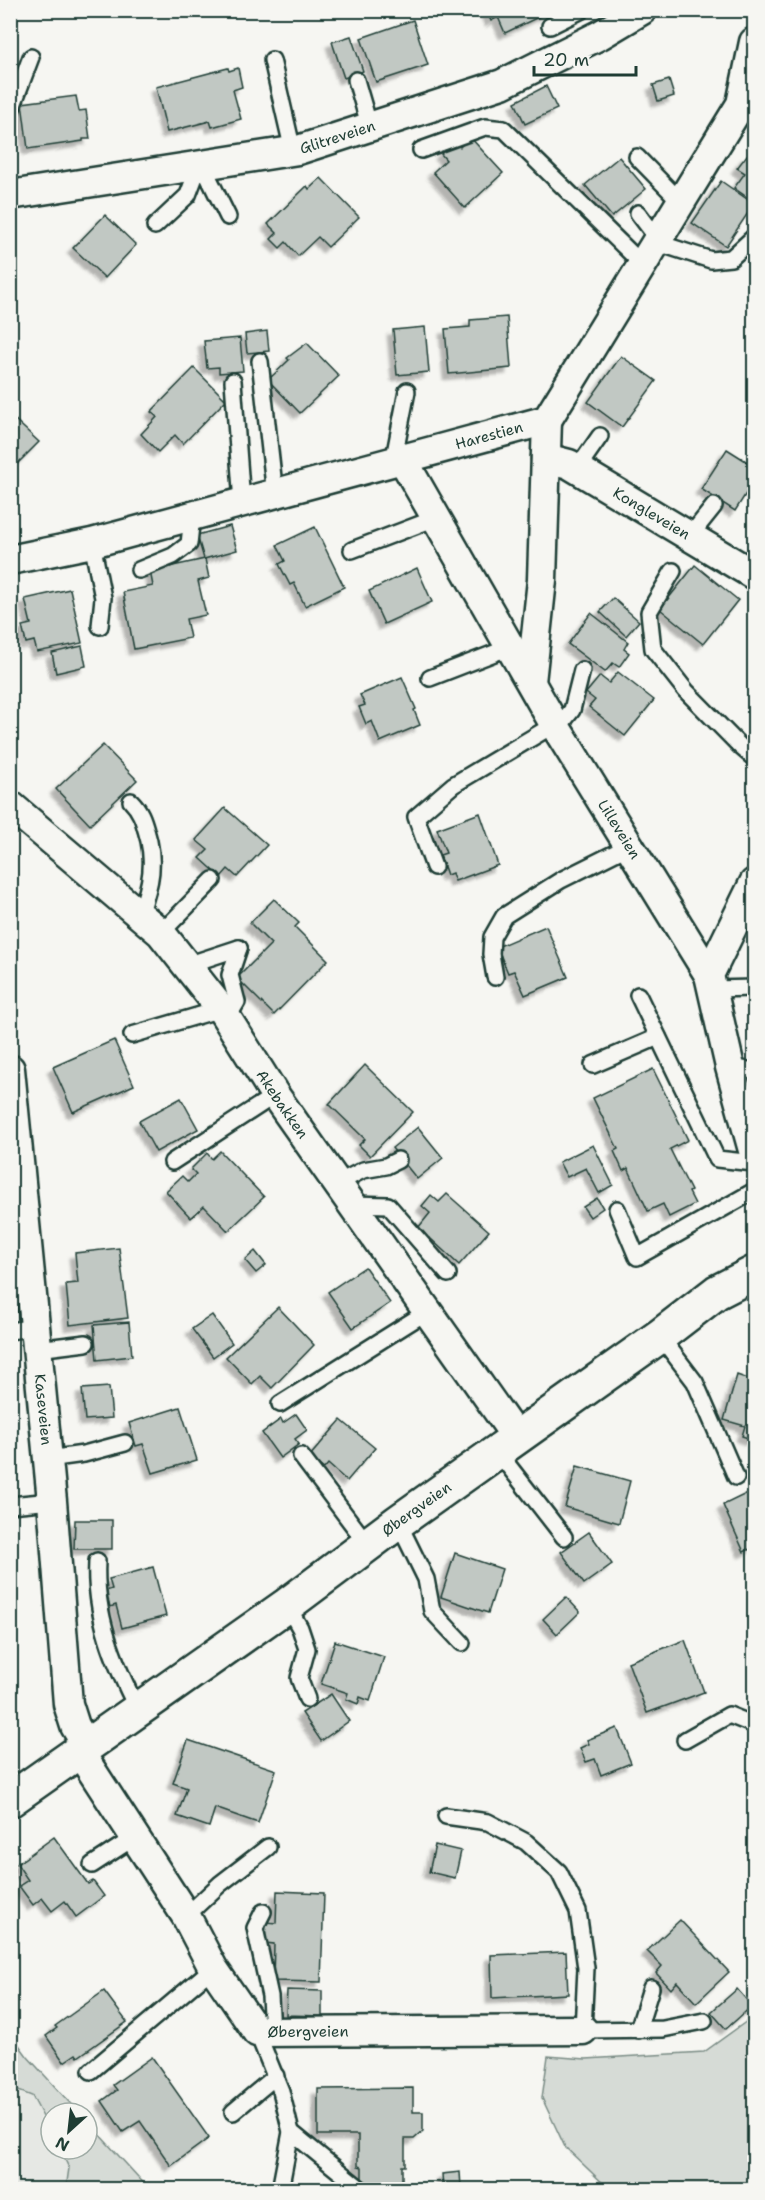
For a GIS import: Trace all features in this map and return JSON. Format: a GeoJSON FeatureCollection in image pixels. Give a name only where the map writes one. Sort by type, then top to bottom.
{"type":"FeatureCollection","features":[{"type":"Feature","properties":{"kind":"main road","name":"Øbergveien"},"geometry":{"type":"LineString","coordinates":[[10,1800],[287,1605],[398,1522],[660,1336],[717,1292],[754,1273]]}},
{"type":"Feature","properties":{"kind":"street","name":"Glitreveien"},"geometry":{"type":"LineString","coordinates":[[10,195],[293,151],[502,84],[593,23],[642,10]]}},
{"type":"Feature","properties":{"kind":"street"},"geometry":{"type":"LineString","coordinates":[[531,682],[542,580],[547,420],[750,89],[754,42]]}},
{"type":"Feature","properties":{"kind":"street","name":"Harestien"},"geometry":{"type":"LineString","coordinates":[[10,560],[92,543],[242,504],[547,420]]}},
{"type":"Feature","properties":{"kind":"street","name":"Kongleveien"},"geometry":{"type":"LineString","coordinates":[[546,458],[569,464],[754,575]]}},
{"type":"Feature","properties":{"kind":"street","name":"Lilleveien"},"geometry":{"type":"LineString","coordinates":[[398,461],[436,518],[556,727],[711,982]]}},
{"type":"Feature","properties":{"kind":"street","name":"Akebakken"},"geometry":{"type":"LineString","coordinates":[[10,805],[140,914],[161,933],[187,965],[224,1014],[275,1095],[428,1311],[507,1444]]}},
{"type":"Feature","properties":{"kind":"street"},"geometry":{"type":"LineString","coordinates":[[754,883],[711,982],[742,1069],[754,1154]]}},
{"type":"Feature","properties":{"kind":"street","name":"Kaseveien"},"geometry":{"type":"LineString","coordinates":[[10,1070],[28,1336],[48,1459],[68,1704],[83,1748]]}},
{"type":"Feature","properties":{"kind":"street","name":"Øbergveien"},"geometry":{"type":"LineString","coordinates":[[83,1748],[135,1837],[186,1916],[213,1968],[265,2032],[583,2030]]}},
{"type":"Feature","properties":{"kind":"lane"},"geometry":{"type":"LineString","coordinates":[[550,26],[582,10]]}},
{"type":"Feature","properties":{"kind":"lane"},"geometry":{"type":"LineString","coordinates":[[10,113],[31,57]]}},
{"type":"Feature","properties":{"kind":"lane"},"geometry":{"type":"LineString","coordinates":[[272,60],[293,151]]}},
{"type":"Feature","properties":{"kind":"lane"},"geometry":{"type":"LineString","coordinates":[[356,80],[370,128]]}},
{"type":"Feature","properties":{"kind":"lane"},"geometry":{"type":"LineString","coordinates":[[421,150],[485,128],[504,129],[651,248],[711,260],[731,258],[754,237]]}},
{"type":"Feature","properties":{"kind":"lane"},"geometry":{"type":"LineString","coordinates":[[637,157],[680,201]]}},
{"type":"Feature","properties":{"kind":"lane"},"geometry":{"type":"LineString","coordinates":[[201,166],[228,217]]}},
{"type":"Feature","properties":{"kind":"lane"},"geometry":{"type":"LineString","coordinates":[[155,226],[188,195],[201,166]]}},
{"type":"Feature","properties":{"kind":"lane"},"geometry":{"type":"LineString","coordinates":[[638,213],[651,248]]}},
{"type":"Feature","properties":{"kind":"lane"},"geometry":{"type":"LineString","coordinates":[[260,361],[276,495]]}},
{"type":"Feature","properties":{"kind":"lane"},"geometry":{"type":"LineString","coordinates":[[233,381],[242,504]]}},
{"type":"Feature","properties":{"kind":"lane"},"geometry":{"type":"LineString","coordinates":[[398,461],[407,391]]}},
{"type":"Feature","properties":{"kind":"lane"},"geometry":{"type":"LineString","coordinates":[[577,469],[600,436]]}},
{"type":"Feature","properties":{"kind":"lane"},"geometry":{"type":"LineString","coordinates":[[690,536],[714,506]]}},
{"type":"Feature","properties":{"kind":"lane"},"geometry":{"type":"LineString","coordinates":[[139,570],[173,556],[189,544],[192,516]]}},
{"type":"Feature","properties":{"kind":"lane"},"geometry":{"type":"LineString","coordinates":[[352,550],[436,518]]}},
{"type":"Feature","properties":{"kind":"lane"},"geometry":{"type":"LineString","coordinates":[[92,543],[103,598],[100,626]]}},
{"type":"Feature","properties":{"kind":"lane"},"geometry":{"type":"LineString","coordinates":[[673,571],[649,612],[653,650],[686,691],[754,759]]}},
{"type":"Feature","properties":{"kind":"lane"},"geometry":{"type":"LineString","coordinates":[[430,678],[510,647]]}},
{"type":"Feature","properties":{"kind":"lane"},"geometry":{"type":"LineString","coordinates":[[434,867],[416,817],[453,785],[556,727],[572,710],[582,670]]}},
{"type":"Feature","properties":{"kind":"lane"},"geometry":{"type":"LineString","coordinates":[[131,801],[140,810],[153,851],[149,890],[140,914]]}},
{"type":"Feature","properties":{"kind":"lane"},"geometry":{"type":"LineString","coordinates":[[495,977],[490,954],[492,937],[504,916],[561,880],[629,846]]}},
{"type":"Feature","properties":{"kind":"lane"},"geometry":{"type":"LineString","coordinates":[[161,933],[213,880]]}},
{"type":"Feature","properties":{"kind":"lane"},"geometry":{"type":"LineString","coordinates":[[132,1035],[224,1014],[237,1002],[230,975],[239,948],[187,965]]}},
{"type":"Feature","properties":{"kind":"lane"},"geometry":{"type":"LineString","coordinates":[[711,982],[754,988]]}},
{"type":"Feature","properties":{"kind":"lane"},"geometry":{"type":"LineString","coordinates":[[638,994],[717,1159],[754,1162]]}},
{"type":"Feature","properties":{"kind":"lane"},"geometry":{"type":"LineString","coordinates":[[593,1065],[658,1036]]}},
{"type":"Feature","properties":{"kind":"lane"},"geometry":{"type":"LineString","coordinates":[[172,1162],[275,1095]]}},
{"type":"Feature","properties":{"kind":"lane"},"geometry":{"type":"LineString","coordinates":[[398,1160],[386,1166],[363,1170],[345,1193],[388,1205],[448,1274]]}},
{"type":"Feature","properties":{"kind":"lane"},"geometry":{"type":"LineString","coordinates":[[617,1209],[637,1257],[754,1191]]}},
{"type":"Feature","properties":{"kind":"lane"},"geometry":{"type":"LineString","coordinates":[[280,1404],[428,1311]]}},
{"type":"Feature","properties":{"kind":"lane"},"geometry":{"type":"LineString","coordinates":[[28,1336],[86,1343]]}},
{"type":"Feature","properties":{"kind":"lane"},"geometry":{"type":"LineString","coordinates":[[660,1336],[695,1382],[736,1477]]}},
{"type":"Feature","properties":{"kind":"lane"},"geometry":{"type":"LineString","coordinates":[[48,1459],[84,1454],[125,1443]]}},
{"type":"Feature","properties":{"kind":"lane"},"geometry":{"type":"LineString","coordinates":[[507,1444],[564,1537]]}},
{"type":"Feature","properties":{"kind":"lane"},"geometry":{"type":"LineString","coordinates":[[301,1456],[368,1545]]}},
{"type":"Feature","properties":{"kind":"lane"},"geometry":{"type":"LineString","coordinates":[[10,1504],[52,1501]]}},
{"type":"Feature","properties":{"kind":"lane"},"geometry":{"type":"LineString","coordinates":[[398,1522],[426,1579],[432,1611],[462,1643]]}},
{"type":"Feature","properties":{"kind":"lane"},"geometry":{"type":"LineString","coordinates":[[97,1561],[95,1587],[106,1638],[138,1710]]}},
{"type":"Feature","properties":{"kind":"lane"},"geometry":{"type":"LineString","coordinates":[[287,1605],[300,1628],[307,1649],[299,1678],[307,1699]]}},
{"type":"Feature","properties":{"kind":"lane"},"geometry":{"type":"LineString","coordinates":[[686,1740],[729,1715],[754,1725]]}},
{"type":"Feature","properties":{"kind":"lane"},"geometry":{"type":"LineString","coordinates":[[446,1816],[488,1822],[526,1842],[558,1872],[578,1911],[586,1968],[583,2030],[663,2029],[704,2022]]}},
{"type":"Feature","properties":{"kind":"lane"},"geometry":{"type":"LineString","coordinates":[[92,1865],[135,1837]]}},
{"type":"Feature","properties":{"kind":"lane"},"geometry":{"type":"LineString","coordinates":[[186,1916],[220,1884],[268,1847]]}},
{"type":"Feature","properties":{"kind":"lane"},"geometry":{"type":"LineString","coordinates":[[263,1912],[255,1928],[270,1996],[265,2032],[291,2132],[280,2190]]}},
{"type":"Feature","properties":{"kind":"lane"},"geometry":{"type":"LineString","coordinates":[[91,2071],[213,1968]]}},
{"type":"Feature","properties":{"kind":"lane"},"geometry":{"type":"LineString","coordinates":[[638,2030],[651,1988]]}},
{"type":"Feature","properties":{"kind":"lane"},"geometry":{"type":"LineString","coordinates":[[233,2112],[276,2076]]}},
{"type":"Feature","properties":{"kind":"lane"},"geometry":{"type":"LineString","coordinates":[[291,2132],[362,2190]]}},
{"type":"Feature","properties":{"kind":"shaded area"},"geometry":{"type":"Polygon","coordinates":[[[754,2012],[754,2189],[609,2189],[565,2147],[542,2098],[548,2056],[586,2059],[704,2052],[747,2021],[754,2012]]]}},
{"type":"Feature","properties":{"kind":"shaded area"},"geometry":{"type":"Polygon","coordinates":[[[11,2034],[27,2056],[68,2101],[39,2101],[39,2109],[32,2096],[11,2088],[11,2034]]]}},
{"type":"Feature","properties":{"kind":"shaded area"},"geometry":{"type":"Polygon","coordinates":[[[10,2088],[32,2096],[39,2109],[39,2161],[66,2161],[70,2168],[65,2189],[11,2189],[10,2088]]]}},
{"type":"Feature","properties":{"kind":"shaded area"},"geometry":{"type":"Polygon","coordinates":[[[99,2134],[149,2189],[66,2189],[69,2168],[66,2161],[99,2161],[99,2134]]]}},
{"type":"Feature","properties":{"kind":"building"},"geometry":{"type":"Polygon","coordinates":[[[486,10],[553,10],[505,33],[498,17],[491,21],[486,10]]]}},
{"type":"Feature","properties":{"kind":"building"},"geometry":{"type":"Polygon","coordinates":[[[413,20],[428,65],[376,82],[361,38],[413,20]]]}},
{"type":"Feature","properties":{"kind":"building"},"geometry":{"type":"Polygon","coordinates":[[[351,36],[363,71],[344,78],[332,42],[351,36]]]}},
{"type":"Feature","properties":{"kind":"building"},"geometry":{"type":"Polygon","coordinates":[[[228,68],[229,71],[238,68],[242,87],[233,90],[241,119],[212,127],[210,121],[167,132],[156,87],[228,68]]]}},
{"type":"Feature","properties":{"kind":"building"},"geometry":{"type":"Polygon","coordinates":[[[669,80],[674,96],[658,101],[653,85],[669,80]]]}},
{"type":"Feature","properties":{"kind":"building"},"geometry":{"type":"Polygon","coordinates":[[[546,86],[557,109],[525,124],[515,102],[546,86]]]}},
{"type":"Feature","properties":{"kind":"building"},"geometry":{"type":"Polygon","coordinates":[[[76,96],[79,111],[86,110],[90,139],[28,149],[22,103],[76,96]]]}},
{"type":"Feature","properties":{"kind":"building"},"geometry":{"type":"Polygon","coordinates":[[[470,137],[503,173],[465,208],[433,172],[446,160],[441,154],[454,141],[460,147],[470,137]]]}},
{"type":"Feature","properties":{"kind":"building"},"geometry":{"type":"Polygon","coordinates":[[[747,155],[754,159],[754,202],[734,188],[745,173],[737,168],[747,155]]]}},
{"type":"Feature","properties":{"kind":"building"},"geometry":{"type":"Polygon","coordinates":[[[619,157],[646,189],[612,217],[585,185],[619,157]]]}},
{"type":"Feature","properties":{"kind":"building"},"geometry":{"type":"Polygon","coordinates":[[[321,178],[359,217],[328,247],[318,237],[298,256],[286,242],[280,248],[271,239],[277,233],[268,224],[307,186],[309,189],[321,178]]]}},
{"type":"Feature","properties":{"kind":"building"},"geometry":{"type":"Polygon","coordinates":[[[721,181],[754,204],[726,246],[692,223],[721,181]]]}},
{"type":"Feature","properties":{"kind":"building"},"geometry":{"type":"Polygon","coordinates":[[[105,215],[136,245],[105,278],[73,248],[105,215]]]}},
{"type":"Feature","properties":{"kind":"building"},"geometry":{"type":"Polygon","coordinates":[[[507,317],[511,368],[449,374],[445,329],[470,327],[470,320],[507,317]]]}},
{"type":"Feature","properties":{"kind":"building"},"geometry":{"type":"Polygon","coordinates":[[[425,327],[429,372],[397,375],[393,330],[425,327]]]}},
{"type":"Feature","properties":{"kind":"building"},"geometry":{"type":"Polygon","coordinates":[[[267,331],[269,351],[247,353],[245,334],[267,331]]]}},
{"type":"Feature","properties":{"kind":"building"},"geometry":{"type":"Polygon","coordinates":[[[240,338],[243,371],[219,373],[219,367],[207,368],[204,341],[240,338]]]}},
{"type":"Feature","properties":{"kind":"building"},"geometry":{"type":"Polygon","coordinates":[[[307,343],[339,376],[300,413],[268,380],[289,360],[287,358],[307,343]]]}},
{"type":"Feature","properties":{"kind":"building"},"geometry":{"type":"Polygon","coordinates":[[[621,356],[656,381],[622,427],[588,402],[621,356]]]}},
{"type":"Feature","properties":{"kind":"building"},"geometry":{"type":"Polygon","coordinates":[[[194,368],[226,400],[183,444],[175,435],[158,452],[141,434],[157,417],[151,412],[194,368]]]}},
{"type":"Feature","properties":{"kind":"building"},"geometry":{"type":"Polygon","coordinates":[[[10,415],[39,442],[10,471],[10,415]]]}},
{"type":"Feature","properties":{"kind":"building"},"geometry":{"type":"Polygon","coordinates":[[[727,449],[754,466],[754,481],[735,511],[701,489],[727,449]]]}},
{"type":"Feature","properties":{"kind":"building"},"geometry":{"type":"Polygon","coordinates":[[[230,526],[237,550],[204,559],[197,535],[230,526]]]}},
{"type":"Feature","properties":{"kind":"building"},"geometry":{"type":"Polygon","coordinates":[[[315,527],[344,587],[305,606],[294,583],[290,585],[279,564],[285,561],[277,545],[315,527]]]}},
{"type":"Feature","properties":{"kind":"building"},"geometry":{"type":"Polygon","coordinates":[[[205,559],[209,578],[198,581],[206,615],[186,619],[190,638],[134,649],[123,592],[153,586],[150,571],[205,559]]]}},
{"type":"Feature","properties":{"kind":"building"},"geometry":{"type":"Polygon","coordinates":[[[695,565],[738,600],[703,644],[660,609],[695,565]]]}},
{"type":"Feature","properties":{"kind":"building"},"geometry":{"type":"Polygon","coordinates":[[[417,568],[432,602],[384,624],[369,591],[417,568]]]}},
{"type":"Feature","properties":{"kind":"building"},"geometry":{"type":"Polygon","coordinates":[[[70,589],[82,643],[37,652],[34,641],[26,643],[22,626],[31,624],[25,599],[70,589]]]}},
{"type":"Feature","properties":{"kind":"building"},"geometry":{"type":"Polygon","coordinates":[[[613,598],[639,621],[626,636],[600,612],[613,598]]]}},
{"type":"Feature","properties":{"kind":"building"},"geometry":{"type":"Polygon","coordinates":[[[591,613],[628,642],[624,649],[629,653],[619,667],[613,663],[605,672],[568,644],[591,613]]]}},
{"type":"Feature","properties":{"kind":"building"},"geometry":{"type":"Polygon","coordinates":[[[82,646],[86,666],[56,673],[52,653],[82,646]]]}},
{"type":"Feature","properties":{"kind":"building"},"geometry":{"type":"Polygon","coordinates":[[[618,672],[654,700],[625,736],[589,707],[595,700],[586,693],[600,676],[609,683],[618,672]]]}},
{"type":"Feature","properties":{"kind":"building"},"geometry":{"type":"Polygon","coordinates":[[[402,677],[416,709],[414,710],[420,725],[380,742],[372,721],[366,724],[359,707],[365,705],[360,695],[402,677]]]}},
{"type":"Feature","properties":{"kind":"building"},"geometry":{"type":"Polygon","coordinates":[[[103,745],[137,780],[90,825],[56,789],[103,745]]]}},
{"type":"Feature","properties":{"kind":"building"},"geometry":{"type":"Polygon","coordinates":[[[225,808],[267,845],[237,877],[228,869],[221,877],[200,858],[208,850],[196,840],[225,808]]]}},
{"type":"Feature","properties":{"kind":"building"},"geometry":{"type":"Polygon","coordinates":[[[480,813],[498,865],[455,881],[452,873],[447,875],[440,855],[446,853],[437,829],[480,813]]]}},
{"type":"Feature","properties":{"kind":"building"},"geometry":{"type":"Polygon","coordinates":[[[274,899],[299,923],[295,927],[328,960],[274,1015],[237,978],[271,944],[250,923],[274,899]]]}},
{"type":"Feature","properties":{"kind":"building"},"geometry":{"type":"Polygon","coordinates":[[[546,926],[568,977],[525,995],[514,971],[508,973],[497,947],[546,926]]]}},
{"type":"Feature","properties":{"kind":"building"},"geometry":{"type":"Polygon","coordinates":[[[114,1040],[134,1085],[73,1112],[53,1067],[114,1040]]]}},
{"type":"Feature","properties":{"kind":"building"},"geometry":{"type":"Polygon","coordinates":[[[365,1065],[413,1112],[370,1156],[359,1145],[365,1139],[329,1104],[365,1065]]]}},
{"type":"Feature","properties":{"kind":"building"},"geometry":{"type":"Polygon","coordinates":[[[653,1069],[688,1140],[670,1149],[695,1204],[669,1217],[663,1204],[648,1211],[628,1168],[623,1171],[614,1151],[618,1149],[593,1098],[653,1069]]]}},
{"type":"Feature","properties":{"kind":"building"},"geometry":{"type":"Polygon","coordinates":[[[181,1098],[198,1129],[156,1152],[139,1121],[181,1098]]]}},
{"type":"Feature","properties":{"kind":"building"},"geometry":{"type":"Polygon","coordinates":[[[418,1127],[443,1158],[417,1179],[392,1148],[418,1127]]]}},
{"type":"Feature","properties":{"kind":"building"},"geometry":{"type":"Polygon","coordinates":[[[593,1145],[613,1185],[599,1193],[586,1168],[567,1177],[559,1162],[593,1145]]]}},
{"type":"Feature","properties":{"kind":"building"},"geometry":{"type":"Polygon","coordinates":[[[220,1151],[264,1197],[228,1231],[204,1206],[191,1218],[166,1191],[182,1176],[188,1182],[196,1174],[191,1169],[207,1153],[212,1159],[220,1151]]]}},
{"type":"Feature","properties":{"kind":"building"},"geometry":{"type":"Polygon","coordinates":[[[447,1194],[489,1231],[459,1265],[430,1238],[425,1244],[414,1233],[430,1213],[422,1206],[431,1195],[439,1202],[447,1194]]]}},
{"type":"Feature","properties":{"kind":"building"},"geometry":{"type":"Polygon","coordinates":[[[597,1198],[603,1208],[590,1217],[583,1207],[597,1198]]]}},
{"type":"Feature","properties":{"kind":"building"},"geometry":{"type":"Polygon","coordinates":[[[119,1248],[128,1318],[70,1325],[66,1284],[78,1283],[75,1253],[119,1248]]]}},
{"type":"Feature","properties":{"kind":"building"},"geometry":{"type":"Polygon","coordinates":[[[255,1251],[266,1265],[256,1273],[245,1260],[255,1251]]]}},
{"type":"Feature","properties":{"kind":"building"},"geometry":{"type":"Polygon","coordinates":[[[365,1267],[390,1303],[353,1328],[328,1292],[365,1267]]]}},
{"type":"Feature","properties":{"kind":"building"},"geometry":{"type":"Polygon","coordinates":[[[278,1307],[314,1345],[272,1388],[260,1376],[252,1384],[226,1357],[278,1307]]]}},
{"type":"Feature","properties":{"kind":"building"},"geometry":{"type":"Polygon","coordinates":[[[212,1315],[232,1343],[213,1357],[192,1329],[212,1315]]]}},
{"type":"Feature","properties":{"kind":"building"},"geometry":{"type":"Polygon","coordinates":[[[129,1322],[132,1356],[97,1360],[94,1325],[129,1322]]]}},
{"type":"Feature","properties":{"kind":"building"},"geometry":{"type":"Polygon","coordinates":[[[737,1375],[754,1381],[754,1440],[742,1436],[745,1426],[724,1420],[737,1375]]]}},
{"type":"Feature","properties":{"kind":"building"},"geometry":{"type":"Polygon","coordinates":[[[109,1387],[112,1418],[85,1420],[82,1389],[109,1387]]]}},
{"type":"Feature","properties":{"kind":"building"},"geometry":{"type":"Polygon","coordinates":[[[180,1407],[197,1460],[153,1473],[143,1444],[136,1446],[129,1423],[180,1407]]]}},
{"type":"Feature","properties":{"kind":"building"},"geometry":{"type":"Polygon","coordinates":[[[296,1414],[307,1430],[295,1439],[299,1444],[280,1458],[262,1433],[281,1419],[283,1423],[296,1414]]]}},
{"type":"Feature","properties":{"kind":"building"},"geometry":{"type":"Polygon","coordinates":[[[341,1420],[375,1448],[347,1481],[328,1464],[324,1469],[309,1457],[341,1420]]]}},
{"type":"Feature","properties":{"kind":"building"},"geometry":{"type":"Polygon","coordinates":[[[577,1466],[630,1481],[619,1523],[565,1507],[577,1466]]]}},
{"type":"Feature","properties":{"kind":"building"},"geometry":{"type":"Polygon","coordinates":[[[754,1490],[754,1547],[744,1552],[723,1505],[754,1490]]]}},
{"type":"Feature","properties":{"kind":"building"},"geometry":{"type":"Polygon","coordinates":[[[75,1520],[112,1520],[112,1549],[74,1549],[75,1520]]]}},
{"type":"Feature","properties":{"kind":"building"},"geometry":{"type":"Polygon","coordinates":[[[589,1532],[612,1564],[584,1584],[561,1552],[589,1532]]]}},
{"type":"Feature","properties":{"kind":"building"},"geometry":{"type":"Polygon","coordinates":[[[455,1553],[502,1569],[488,1613],[441,1597],[455,1553]]]}},
{"type":"Feature","properties":{"kind":"building"},"geometry":{"type":"Polygon","coordinates":[[[153,1567],[166,1616],[122,1628],[116,1605],[110,1607],[106,1591],[112,1589],[109,1579],[153,1567]]]}},
{"type":"Feature","properties":{"kind":"building"},"geometry":{"type":"Polygon","coordinates":[[[566,1597],[580,1612],[557,1634],[543,1619],[566,1597]]]}},
{"type":"Feature","properties":{"kind":"building"},"geometry":{"type":"Polygon","coordinates":[[[685,1640],[704,1692],[647,1713],[628,1662],[685,1640]]]}},
{"type":"Feature","properties":{"kind":"building"},"geometry":{"type":"Polygon","coordinates":[[[335,1641],[384,1657],[370,1701],[360,1697],[358,1704],[346,1699],[348,1693],[321,1684],[335,1641]]]}},
{"type":"Feature","properties":{"kind":"building"},"geometry":{"type":"Polygon","coordinates":[[[331,1694],[349,1721],[321,1741],[302,1713],[331,1694]]]}},
{"type":"Feature","properties":{"kind":"building"},"geometry":{"type":"Polygon","coordinates":[[[617,1728],[631,1763],[601,1775],[595,1759],[586,1762],[580,1748],[589,1744],[587,1740],[617,1728]]]}},
{"type":"Feature","properties":{"kind":"building"},"geometry":{"type":"Polygon","coordinates":[[[188,1740],[276,1770],[258,1823],[215,1808],[209,1827],[177,1816],[187,1788],[173,1783],[188,1740]]]}},
{"type":"Feature","properties":{"kind":"building"},"geometry":{"type":"Polygon","coordinates":[[[54,1837],[88,1884],[93,1881],[104,1896],[76,1917],[65,1901],[52,1911],[42,1898],[33,1905],[19,1886],[28,1880],[17,1864],[54,1837]]]}},
{"type":"Feature","properties":{"kind":"building"},"geometry":{"type":"Polygon","coordinates":[[[435,1845],[461,1851],[455,1878],[429,1872],[435,1845]]]}},
{"type":"Feature","properties":{"kind":"building"},"geometry":{"type":"Polygon","coordinates":[[[277,1891],[324,1893],[321,1982],[273,1981],[274,1944],[265,1943],[266,1922],[276,1923],[277,1891]]]}},
{"type":"Feature","properties":{"kind":"building"},"geometry":{"type":"Polygon","coordinates":[[[680,1920],[729,1972],[696,2003],[677,1982],[671,1989],[656,1973],[662,1966],[647,1951],[680,1920]]]}},
{"type":"Feature","properties":{"kind":"building"},"geometry":{"type":"Polygon","coordinates":[[[566,1952],[568,1994],[492,1998],[491,1955],[566,1952]]]}},
{"type":"Feature","properties":{"kind":"building"},"geometry":{"type":"Polygon","coordinates":[[[737,1989],[752,2006],[726,2029],[711,2012],[737,1989]]]}},
{"type":"Feature","properties":{"kind":"building"},"geometry":{"type":"Polygon","coordinates":[[[287,1990],[322,1991],[322,2016],[286,2015],[287,1990]]]}},
{"type":"Feature","properties":{"kind":"building"},"geometry":{"type":"Polygon","coordinates":[[[104,1991],[127,2022],[78,2057],[76,2054],[64,2062],[46,2036],[57,2028],[55,2026],[104,1991]]]}},
{"type":"Feature","properties":{"kind":"building"},"geometry":{"type":"Polygon","coordinates":[[[152,2057],[209,2138],[171,2166],[140,2121],[123,2132],[102,2101],[117,2090],[113,2085],[152,2057]]]}},
{"type":"Feature","properties":{"kind":"building"},"geometry":{"type":"Polygon","coordinates":[[[413,2088],[413,2112],[423,2112],[423,2131],[414,2139],[405,2139],[402,2188],[362,2188],[362,2167],[358,2166],[358,2135],[318,2135],[318,2089],[413,2088]]]}},
{"type":"Feature","properties":{"kind":"building"},"geometry":{"type":"Polygon","coordinates":[[[460,2172],[461,2187],[443,2188],[442,2174],[460,2172]]]}}]}
